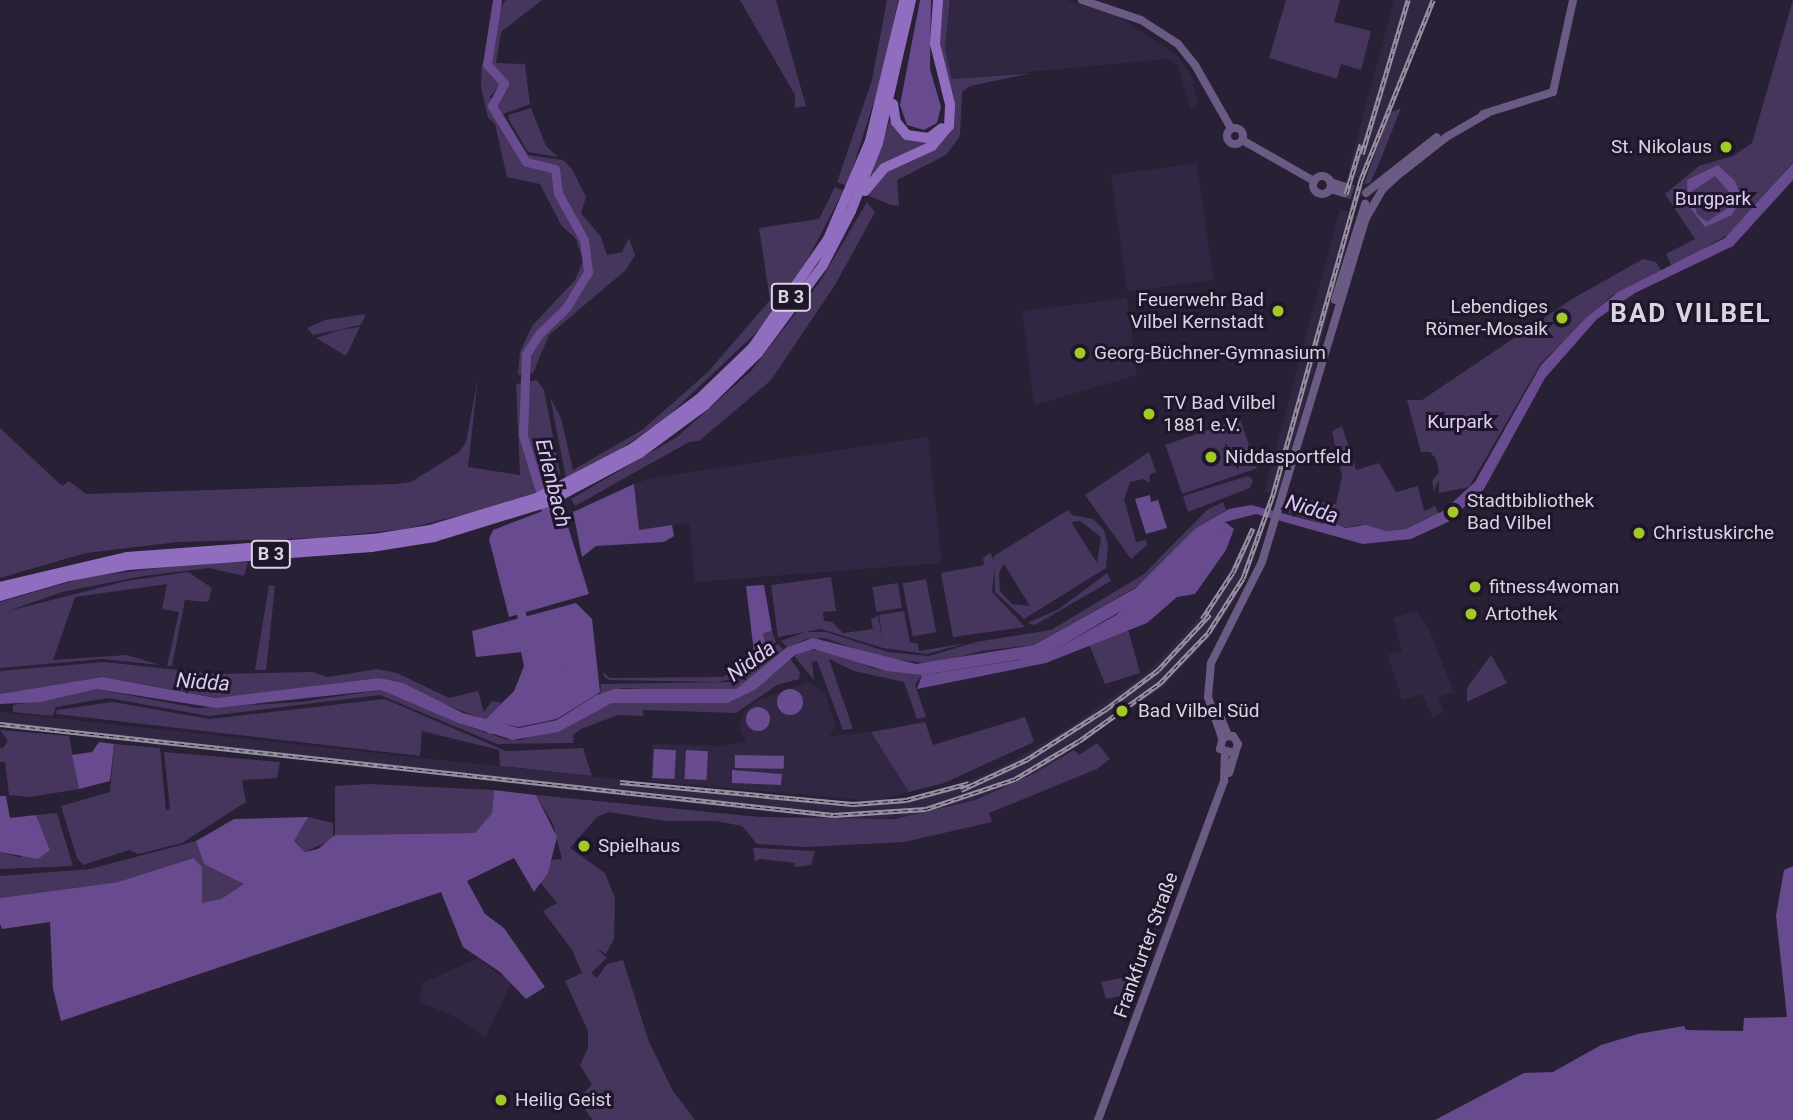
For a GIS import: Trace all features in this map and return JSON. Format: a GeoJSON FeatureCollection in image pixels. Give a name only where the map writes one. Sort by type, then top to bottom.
{"type":"FeatureCollection","features":[{"type":"Feature","properties":{"kind":"highway","name":"B 3"},"geometry":{"type":"LineString","coordinates":[[0,587],[127,558],[408,534],[542,500],[619,457],[680,415],[718,383],[780,313],[828,239],[854,184],[880,109],[904,0]]}},
{"type":"Feature","properties":{"kind":"highway","name":"B 3"},"geometry":{"type":"LineString","coordinates":[[0,596],[69,576],[128,565],[409,542],[489,524],[640,453],[724,388],[795,308],[852,211],[894,87],[911,0]]}},
{"type":"Feature","properties":{"kind":"highway","name":"B 3"},"geometry":{"type":"LineString","coordinates":[[894,87],[893,114],[902,131],[923,139],[941,130],[948,108],[932,51],[936,0]]}},
{"type":"Feature","properties":{"kind":"highway"},"geometry":{"type":"LineString","coordinates":[[852,211],[880,172],[932,146],[949,126],[950,104],[935,44],[936,0]]}},
{"type":"Feature","properties":{"kind":"main road"},"geometry":{"type":"LineString","coordinates":[[1082,0],[1141,20],[1178,44],[1231,128],[1230,142],[1242,140],[1314,181],[1317,193],[1330,185]]}},
{"type":"Feature","properties":{"kind":"main road"},"geometry":{"type":"LineString","coordinates":[[1225,737],[1208,686],[1213,657],[1255,580],[1270,538],[1360,231],[1367,197],[1452,128],[1553,92],[1573,0]]}},
{"type":"Feature","properties":{"kind":"main road"},"geometry":{"type":"LineString","coordinates":[[1231,128],[1241,129],[1242,140]]}},
{"type":"Feature","properties":{"kind":"main road"},"geometry":{"type":"LineString","coordinates":[[1314,181],[1323,176],[1330,185],[1345,190]]}},
{"type":"Feature","properties":{"kind":"main road","name":"Frankfurter Straße"},"geometry":{"type":"LineString","coordinates":[[1098,1120],[1224,781],[1230,753],[1238,741],[1225,737],[1220,748],[1230,753]]}},
{"type":"Feature","properties":{"kind":"shaded area"},"geometry":{"type":"Polygon","coordinates":[[[920,0],[931,0],[930,69],[941,107],[937,123],[924,130],[907,125],[900,105],[920,0]]]}},
{"type":"Feature","properties":{"kind":"shaded area"},"geometry":{"type":"Polygon","coordinates":[[[951,0],[1066,0],[1118,16],[1176,54],[1192,77],[1198,104],[1191,111],[1178,65],[1168,59],[952,79],[945,49],[951,0]]]}},
{"type":"Feature","properties":{"kind":"shaded area"},"geometry":{"type":"Polygon","coordinates":[[[1394,0],[1435,0],[1364,180],[1349,176],[1349,168],[1394,0]]]}},
{"type":"Feature","properties":{"kind":"shaded area"},"geometry":{"type":"Polygon","coordinates":[[[1197,163],[1213,280],[1127,292],[1111,175],[1197,163]]]}},
{"type":"Feature","properties":{"kind":"shaded area"},"geometry":{"type":"Polygon","coordinates":[[[1793,163],[1793,180],[1733,246],[1635,293],[1597,319],[1545,378],[1484,489],[1448,522],[1411,539],[1363,544],[1256,514],[1225,522],[1143,598],[1058,648],[1029,658],[922,675],[886,671],[814,649],[795,655],[755,690],[728,703],[612,703],[558,732],[513,740],[458,723],[381,690],[216,708],[96,689],[41,702],[0,704],[0,694],[102,677],[216,698],[379,678],[403,683],[463,713],[519,728],[557,720],[596,695],[615,689],[736,689],[787,647],[813,638],[916,664],[1034,645],[1136,588],[1196,528],[1229,509],[1251,505],[1323,524],[1330,521],[1345,528],[1366,525],[1386,531],[1406,529],[1443,511],[1475,482],[1541,365],[1586,318],[1618,292],[1725,238],[1793,163]]]}},
{"type":"Feature","properties":{"kind":"shaded area"},"geometry":{"type":"Polygon","coordinates":[[[1718,165],[1735,181],[1741,197],[1732,215],[1705,227],[1688,205],[1687,180],[1718,165]],[[1715,176],[1691,192],[1697,214],[1707,222],[1729,207],[1729,192],[1715,176]]]}},
{"type":"Feature","properties":{"kind":"shaded area"},"geometry":{"type":"Polygon","coordinates":[[[1340,209],[1355,213],[1280,496],[1264,492],[1340,209]]]}},
{"type":"Feature","properties":{"kind":"shaded area","name":"Georg-Büchner-Gymnasium"},"geometry":{"type":"Polygon","coordinates":[[[1127,298],[1137,375],[1034,405],[1022,311],[1127,298]]]}},
{"type":"Feature","properties":{"kind":"shaded area"},"geometry":{"type":"Polygon","coordinates":[[[928,437],[942,563],[695,582],[689,523],[639,530],[634,484],[651,478],[928,437]]]}},
{"type":"Feature","properties":{"kind":"shaded area"},"geometry":{"type":"Polygon","coordinates":[[[634,484],[639,530],[672,525],[674,536],[664,542],[596,546],[582,557],[573,512],[634,484]]]}},
{"type":"Feature","properties":{"kind":"shaded area"},"geometry":{"type":"Polygon","coordinates":[[[1150,495],[1151,502],[1158,500],[1167,528],[1146,534],[1135,499],[1150,495]]]}},
{"type":"Feature","properties":{"kind":"shaded area"},"geometry":{"type":"Polygon","coordinates":[[[561,504],[589,594],[509,617],[489,539],[493,530],[561,504]]]}},
{"type":"Feature","properties":{"kind":"shaded area"},"geometry":{"type":"Polygon","coordinates":[[[1225,522],[1234,529],[1226,550],[1195,594],[1177,597],[1147,623],[1046,663],[917,689],[922,675],[1018,660],[1058,648],[1116,615],[1225,522]]]}},
{"type":"Feature","properties":{"kind":"shaded area"},"geometry":{"type":"Polygon","coordinates":[[[1251,529],[1264,533],[1233,603],[1207,640],[1163,687],[1041,770],[975,799],[903,817],[842,819],[786,814],[0,726],[0,712],[763,795],[823,801],[873,801],[651,781],[652,744],[722,746],[746,742],[739,727],[744,712],[757,701],[807,682],[825,692],[835,725],[830,736],[871,732],[909,792],[874,801],[909,797],[962,784],[1007,764],[1067,729],[1149,671],[1211,605],[1251,529]]]}},
{"type":"Feature","properties":{"kind":"shaded area"},"geometry":{"type":"Polygon","coordinates":[[[764,585],[772,631],[763,633],[767,651],[755,661],[746,586],[764,585]]]}},
{"type":"Feature","properties":{"kind":"shaded area"},"geometry":{"type":"Polygon","coordinates":[[[576,603],[592,619],[600,692],[557,719],[519,727],[485,720],[514,691],[524,666],[521,652],[476,657],[472,631],[576,603]]]}},
{"type":"Feature","properties":{"kind":"shaded area"},"geometry":{"type":"Polygon","coordinates":[[[1416,611],[1429,630],[1454,692],[1438,697],[1444,712],[1433,718],[1422,694],[1402,700],[1388,655],[1402,651],[1393,618],[1416,611]]]}},
{"type":"Feature","properties":{"kind":"shaded area"},"geometry":{"type":"Polygon","coordinates":[[[790,689],[799,693],[803,702],[799,711],[790,715],[781,711],[777,702],[781,693],[790,689]]]}},
{"type":"Feature","properties":{"kind":"shaded area"},"geometry":{"type":"Polygon","coordinates":[[[753,707],[763,707],[770,714],[770,724],[763,731],[753,731],[746,724],[746,714],[753,707]]]}},
{"type":"Feature","properties":{"kind":"shaded area"},"geometry":{"type":"Polygon","coordinates":[[[99,742],[114,744],[110,781],[79,789],[72,755],[92,752],[99,742]]]}},
{"type":"Feature","properties":{"kind":"shaded area"},"geometry":{"type":"Polygon","coordinates":[[[654,749],[676,750],[674,779],[652,778],[654,749]]]}},
{"type":"Feature","properties":{"kind":"shaded area"},"geometry":{"type":"Polygon","coordinates":[[[686,750],[708,751],[706,780],[684,779],[686,750]]]}},
{"type":"Feature","properties":{"kind":"shaded area"},"geometry":{"type":"Polygon","coordinates":[[[735,755],[784,756],[784,769],[735,768],[735,755]]]}},
{"type":"Feature","properties":{"kind":"shaded area"},"geometry":{"type":"Polygon","coordinates":[[[732,770],[782,774],[781,785],[732,783],[732,770]]]}},
{"type":"Feature","properties":{"kind":"shaded area"},"geometry":{"type":"Polygon","coordinates":[[[494,790],[536,795],[557,837],[548,873],[534,892],[514,858],[467,881],[485,914],[504,928],[545,987],[526,999],[500,972],[463,947],[441,892],[61,1021],[53,989],[50,922],[2,929],[0,924],[0,898],[118,882],[193,858],[202,867],[202,903],[221,899],[244,884],[204,864],[196,841],[234,819],[308,817],[294,841],[305,852],[318,849],[335,835],[475,833],[492,813],[494,790]]]}},
{"type":"Feature","properties":{"kind":"shaded area"},"geometry":{"type":"Polygon","coordinates":[[[0,796],[6,796],[10,818],[36,815],[50,850],[38,859],[0,852],[0,796]]]}},
{"type":"Feature","properties":{"kind":"shaded area"},"geometry":{"type":"Polygon","coordinates":[[[1793,866],[1793,1120],[1435,1120],[1524,1073],[1553,1072],[1601,1045],[1638,1034],[1684,1026],[1686,1030],[1743,1031],[1744,1018],[1787,1017],[1776,916],[1784,870],[1793,866]]]}},
{"type":"Feature","properties":{"kind":"shaded area"},"geometry":{"type":"Polygon","coordinates":[[[478,958],[511,983],[485,1038],[459,1018],[418,1002],[423,983],[478,958]]]}},
{"type":"Feature","properties":{"kind":"green space"},"geometry":{"type":"Polygon","coordinates":[[[506,0],[542,0],[501,32],[496,63],[525,64],[530,104],[503,114],[528,155],[563,160],[572,169],[586,197],[581,213],[601,237],[607,255],[622,252],[629,238],[635,255],[626,270],[549,335],[533,373],[518,375],[520,352],[532,326],[575,280],[583,261],[576,239],[561,225],[540,184],[507,177],[495,124],[488,118],[481,87],[482,63],[499,78],[499,86],[490,97],[494,104],[505,79],[490,61],[496,14],[506,0]]]}},
{"type":"Feature","properties":{"kind":"green space"},"geometry":{"type":"Polygon","coordinates":[[[740,0],[776,0],[806,106],[795,108],[795,95],[740,0]]]}},
{"type":"Feature","properties":{"kind":"green space"},"geometry":{"type":"Polygon","coordinates":[[[887,0],[898,0],[883,73],[847,186],[837,182],[872,80],[887,0]]]}},
{"type":"Feature","properties":{"kind":"green space"},"geometry":{"type":"Polygon","coordinates":[[[942,0],[950,0],[945,49],[952,79],[1032,73],[970,86],[962,92],[960,136],[946,155],[897,180],[899,206],[891,205],[867,195],[886,171],[938,146],[950,133],[939,51],[942,0]]]}},
{"type":"Feature","properties":{"kind":"green space"},"geometry":{"type":"Polygon","coordinates":[[[1286,0],[1340,0],[1334,22],[1371,31],[1361,70],[1341,64],[1337,79],[1269,58],[1286,0]]]}},
{"type":"Feature","properties":{"kind":"green space","name":"Burgpark"},"geometry":{"type":"Polygon","coordinates":[[[1793,0],[1793,162],[1731,233],[1672,267],[1666,254],[1695,239],[1665,194],[1699,166],[1733,156],[1752,143],[1793,0]]]}},
{"type":"Feature","properties":{"kind":"green space"},"geometry":{"type":"Polygon","coordinates":[[[531,108],[546,146],[558,157],[528,152],[509,120],[508,115],[531,108]]]}},
{"type":"Feature","properties":{"kind":"green space"},"geometry":{"type":"Polygon","coordinates":[[[1401,108],[1370,183],[1364,184],[1390,113],[1401,108]]]}},
{"type":"Feature","properties":{"kind":"green space"},"geometry":{"type":"Polygon","coordinates":[[[890,120],[895,127],[936,138],[871,175],[890,120]]]}},
{"type":"Feature","properties":{"kind":"green space"},"geometry":{"type":"Polygon","coordinates":[[[835,187],[843,191],[820,236],[795,282],[759,330],[666,418],[609,457],[566,478],[550,397],[561,418],[573,470],[642,430],[708,372],[770,300],[759,228],[819,219],[835,187]]]}},
{"type":"Feature","properties":{"kind":"green space"},"geometry":{"type":"Polygon","coordinates":[[[867,202],[875,212],[835,285],[771,380],[699,441],[689,442],[575,506],[571,499],[677,437],[751,371],[819,283],[867,202]]]}},
{"type":"Feature","properties":{"kind":"green space","name":"Kurpark"},"geometry":{"type":"Polygon","coordinates":[[[1643,259],[1656,262],[1662,272],[1611,296],[1541,363],[1469,487],[1439,493],[1439,480],[1434,491],[1432,481],[1439,472],[1436,459],[1430,452],[1421,452],[1407,400],[1422,400],[1572,299],[1643,259]]]}},
{"type":"Feature","properties":{"kind":"green space"},"geometry":{"type":"Polygon","coordinates":[[[366,314],[361,325],[313,335],[307,328],[325,320],[366,314]]]}},
{"type":"Feature","properties":{"kind":"green space"},"geometry":{"type":"Polygon","coordinates":[[[360,327],[346,356],[316,338],[339,330],[360,327]]]}},
{"type":"Feature","properties":{"kind":"green space"},"geometry":{"type":"Polygon","coordinates":[[[478,378],[468,467],[520,475],[516,384],[537,380],[544,390],[560,473],[557,483],[518,501],[405,529],[319,538],[178,542],[86,553],[0,578],[0,428],[62,486],[69,481],[86,494],[395,484],[411,482],[459,452],[466,442],[478,378]]]}},
{"type":"Feature","properties":{"kind":"green space","name":"Niddasportfeld"},"geometry":{"type":"Polygon","coordinates":[[[1240,419],[1257,468],[1182,494],[1165,445],[1240,419]]]}},
{"type":"Feature","properties":{"kind":"green space"},"geometry":{"type":"Polygon","coordinates":[[[1342,426],[1356,470],[1379,463],[1396,492],[1418,486],[1424,511],[1435,506],[1439,514],[1406,529],[1386,531],[1358,525],[1345,528],[1330,521],[1323,524],[1288,513],[1293,498],[1336,504],[1342,476],[1332,431],[1342,426]]]}},
{"type":"Feature","properties":{"kind":"green space"},"geometry":{"type":"Polygon","coordinates":[[[1149,452],[1156,472],[1150,474],[1149,483],[1143,479],[1130,482],[1124,499],[1136,542],[1146,540],[1147,545],[1131,559],[1085,495],[1149,452]]]}},
{"type":"Feature","properties":{"kind":"green space"},"geometry":{"type":"Polygon","coordinates":[[[1248,476],[1253,480],[1250,488],[1188,512],[1183,496],[1248,476]]]}},
{"type":"Feature","properties":{"kind":"green space"},"geometry":{"type":"Polygon","coordinates":[[[1223,502],[1226,510],[1196,528],[1140,585],[1034,645],[982,651],[933,664],[877,657],[825,638],[807,639],[787,647],[781,641],[805,632],[826,632],[888,652],[929,656],[976,642],[1051,630],[1144,574],[1207,510],[1223,502]]]}},
{"type":"Feature","properties":{"kind":"green space"},"geometry":{"type":"Polygon","coordinates":[[[1068,510],[1072,515],[1093,519],[1104,530],[1108,545],[1106,568],[1024,619],[995,592],[994,556],[1068,510]],[[1080,521],[1071,522],[1097,563],[1101,537],[1080,521]],[[1004,564],[999,573],[1000,591],[1012,604],[1030,606],[1004,564]]]}},
{"type":"Feature","properties":{"kind":"green space"},"geometry":{"type":"Polygon","coordinates":[[[990,553],[995,562],[992,592],[1025,627],[953,637],[941,573],[984,565],[983,558],[990,553]]]}},
{"type":"Feature","properties":{"kind":"green space"},"geometry":{"type":"Polygon","coordinates":[[[209,562],[248,562],[244,576],[209,568],[143,576],[62,592],[8,611],[126,581],[188,572],[212,588],[208,602],[185,600],[172,666],[167,666],[179,612],[162,609],[167,584],[75,597],[53,660],[127,655],[160,665],[102,659],[0,668],[0,602],[86,577],[209,562]]]}},
{"type":"Feature","properties":{"kind":"green space"},"geometry":{"type":"Polygon","coordinates":[[[1107,573],[1111,581],[1035,625],[1027,623],[1059,609],[1107,573]]]}},
{"type":"Feature","properties":{"kind":"green space"},"geometry":{"type":"Polygon","coordinates":[[[831,577],[836,611],[823,612],[824,621],[832,622],[843,633],[873,629],[871,619],[878,616],[883,642],[879,615],[904,611],[910,642],[918,644],[919,651],[967,643],[927,654],[883,648],[821,629],[778,637],[771,585],[831,577]]]}},
{"type":"Feature","properties":{"kind":"green space"},"geometry":{"type":"Polygon","coordinates":[[[926,579],[936,632],[913,637],[902,584],[926,579]]]}},
{"type":"Feature","properties":{"kind":"green space"},"geometry":{"type":"Polygon","coordinates":[[[898,583],[902,608],[876,612],[872,587],[898,583]]]}},
{"type":"Feature","properties":{"kind":"green space"},"geometry":{"type":"Polygon","coordinates":[[[269,585],[275,586],[266,670],[255,670],[269,585]]]}},
{"type":"Feature","properties":{"kind":"green space"},"geometry":{"type":"Polygon","coordinates":[[[1128,629],[1140,673],[1105,684],[1089,644],[1128,629]]]}},
{"type":"Feature","properties":{"kind":"green space"},"geometry":{"type":"Polygon","coordinates":[[[772,631],[776,642],[767,652],[763,632],[772,631]]]}},
{"type":"Feature","properties":{"kind":"green space"},"geometry":{"type":"Polygon","coordinates":[[[778,644],[783,650],[736,689],[718,693],[623,688],[600,694],[601,684],[731,682],[756,665],[738,677],[719,682],[609,680],[604,677],[603,672],[610,678],[723,677],[767,652],[756,664],[778,644]]]}},
{"type":"Feature","properties":{"kind":"green space"},"geometry":{"type":"Polygon","coordinates":[[[806,650],[826,650],[875,669],[922,675],[915,685],[926,717],[917,719],[904,682],[854,671],[829,659],[853,729],[843,730],[817,661],[812,662],[814,680],[794,656],[806,650]]]}},
{"type":"Feature","properties":{"kind":"green space"},"geometry":{"type":"Polygon","coordinates":[[[1491,655],[1507,683],[1467,702],[1467,688],[1491,655]]]}},
{"type":"Feature","properties":{"kind":"green space"},"geometry":{"type":"Polygon","coordinates":[[[790,659],[800,672],[799,679],[777,685],[736,713],[643,710],[643,716],[618,715],[581,729],[573,735],[574,743],[497,744],[380,695],[209,716],[108,698],[56,707],[53,716],[13,712],[13,705],[96,689],[197,708],[300,702],[381,690],[458,723],[505,739],[522,740],[612,703],[729,703],[755,690],[790,659]]]}},
{"type":"Feature","properties":{"kind":"green space"},"geometry":{"type":"Polygon","coordinates":[[[104,662],[215,674],[312,672],[328,677],[377,669],[397,673],[449,698],[478,691],[484,712],[492,701],[502,703],[485,720],[379,678],[217,698],[102,677],[0,694],[0,671],[104,662]]]}},
{"type":"Feature","properties":{"kind":"green space"},"geometry":{"type":"Polygon","coordinates":[[[385,699],[506,751],[583,748],[592,776],[500,766],[499,750],[422,731],[420,756],[56,714],[57,710],[113,702],[209,719],[385,699]]]}},
{"type":"Feature","properties":{"kind":"green space"},"geometry":{"type":"Polygon","coordinates":[[[1025,717],[1034,742],[944,783],[909,792],[871,732],[925,722],[933,745],[1025,717]]]}},
{"type":"Feature","properties":{"kind":"green space"},"geometry":{"type":"Polygon","coordinates":[[[0,730],[69,736],[79,789],[30,797],[9,795],[5,762],[0,762],[0,747],[2,749],[8,741],[0,730]]]}},
{"type":"Feature","properties":{"kind":"green space"},"geometry":{"type":"Polygon","coordinates":[[[1097,743],[1110,759],[1097,769],[989,813],[992,822],[904,842],[806,847],[757,844],[742,826],[716,821],[665,821],[609,812],[597,817],[570,848],[605,873],[615,898],[614,939],[606,954],[596,948],[607,958],[591,973],[597,978],[607,964],[623,960],[649,1042],[673,1091],[695,1120],[593,1120],[577,1099],[592,1085],[580,1065],[588,1048],[588,1031],[565,981],[582,973],[572,950],[543,911],[557,903],[540,882],[552,860],[562,859],[553,824],[536,795],[760,817],[895,819],[975,800],[1035,773],[1074,750],[1079,755],[1097,743]]]}},
{"type":"Feature","properties":{"kind":"green space"},"geometry":{"type":"Polygon","coordinates":[[[114,744],[160,748],[166,810],[170,809],[164,752],[280,762],[277,778],[242,780],[246,802],[182,843],[138,854],[129,850],[83,865],[77,858],[61,806],[110,792],[114,744]]]}},
{"type":"Feature","properties":{"kind":"green space"},"geometry":{"type":"Polygon","coordinates":[[[369,784],[494,790],[492,813],[476,833],[335,835],[335,786],[369,784]]]}},
{"type":"Feature","properties":{"kind":"green space"},"geometry":{"type":"Polygon","coordinates":[[[57,813],[73,866],[0,869],[0,852],[19,857],[50,850],[36,815],[57,813]]]}},
{"type":"Feature","properties":{"kind":"green space"},"geometry":{"type":"Polygon","coordinates":[[[308,817],[333,823],[333,839],[305,852],[294,841],[308,817]]]}},
{"type":"Feature","properties":{"kind":"green space"},"geometry":{"type":"Polygon","coordinates":[[[196,841],[204,864],[235,876],[244,884],[221,899],[202,904],[202,868],[192,858],[118,882],[0,898],[0,876],[90,869],[196,841]]]}},
{"type":"Feature","properties":{"kind":"green space"},"geometry":{"type":"Polygon","coordinates":[[[753,848],[815,851],[811,865],[795,867],[795,863],[759,859],[755,862],[753,848]]]}},
{"type":"Feature","properties":{"kind":"green space"},"geometry":{"type":"Polygon","coordinates":[[[1131,976],[1136,978],[1130,994],[1106,999],[1101,982],[1131,976]]]}},
{"type":"Feature","properties":{"kind":"waterway","name":"Erlenbach"},"geometry":{"type":"LineString","coordinates":[[490,729],[518,703],[548,696],[553,688],[556,661],[551,644],[525,631],[519,604],[521,589],[546,552],[552,531],[523,435],[526,354],[539,334],[566,308],[588,272],[584,240],[558,193],[555,169],[526,162],[492,106],[504,83],[487,64],[497,0]]}},
{"type":"Feature","properties":{"kind":"tunnel"},"geometry":{"type":"LineString","coordinates":[[1346,187],[1361,191]]}},
{"type":"Feature","properties":{"kind":"tunnel"},"geometry":{"type":"LineString","coordinates":[[1344,193],[1359,198]]}},
{"type":"Feature","properties":{"kind":"railway"},"geometry":{"type":"LineString","coordinates":[[1362,154],[1408,0]]}},
{"type":"Feature","properties":{"kind":"railway"},"geometry":{"type":"LineString","coordinates":[[0,724],[833,815],[926,809],[1015,779],[1079,741],[1160,683],[1208,633],[1243,578],[1273,494],[1361,179],[1433,0]]}},
{"type":"Feature","properties":{"kind":"railway"},"geometry":{"type":"LineString","coordinates":[[1346,194],[1361,144]]}},
{"type":"Feature","properties":{"kind":"railway"},"geometry":{"type":"LineString","coordinates":[[1202,619],[1233,572],[1253,528]]}},
{"type":"Feature","properties":{"kind":"railway"},"geometry":{"type":"LineString","coordinates":[[961,790],[1026,760],[1106,709],[1158,670],[1210,614]]}},
{"type":"Feature","properties":{"kind":"railway"},"geometry":{"type":"LineString","coordinates":[[620,782],[853,804],[906,800],[969,783]]}},
{"type":"Feature","properties":{"kind":"place","name":"St. Nikolaus"},"geometry":{"type":"Point","coordinates":[1726,147]}},
{"type":"Feature","properties":{"kind":"place","name":"Feuerwehr Bad Vilbel Kernstadt"},"geometry":{"type":"Point","coordinates":[1278,311]}},
{"type":"Feature","properties":{"kind":"place","name":"Lebendiges Römer-Mosaik"},"geometry":{"type":"Point","coordinates":[1562,318]}},
{"type":"Feature","properties":{"kind":"place","name":"Georg-Büchner-Gymnasium"},"geometry":{"type":"Point","coordinates":[1080,353]}},
{"type":"Feature","properties":{"kind":"place","name":"TV Bad Vilbel 1881 e.V."},"geometry":{"type":"Point","coordinates":[1149,414]}},
{"type":"Feature","properties":{"kind":"place","name":"Niddasportfeld"},"geometry":{"type":"Point","coordinates":[1211,457]}},
{"type":"Feature","properties":{"kind":"place","name":"Stadtbibliothek Bad Vilbel"},"geometry":{"type":"Point","coordinates":[1453,512]}},
{"type":"Feature","properties":{"kind":"place","name":"Christuskirche"},"geometry":{"type":"Point","coordinates":[1639,533]}},
{"type":"Feature","properties":{"kind":"place","name":"fitness4woman"},"geometry":{"type":"Point","coordinates":[1475,587]}},
{"type":"Feature","properties":{"kind":"place","name":"Artothek"},"geometry":{"type":"Point","coordinates":[1471,614]}},
{"type":"Feature","properties":{"kind":"place","name":"Bad Vilbel Süd"},"geometry":{"type":"Point","coordinates":[1122,711]}},
{"type":"Feature","properties":{"kind":"place","name":"Spielhaus"},"geometry":{"type":"Point","coordinates":[584,846]}},
{"type":"Feature","properties":{"kind":"place","name":"Heilig Geist"},"geometry":{"type":"Point","coordinates":[501,1100]}},
{"type":"Feature","properties":{"kind":"district","name":"BAD VILBEL"},"geometry":{"type":"Point","coordinates":[1691,314]}},
{"type":"Feature","properties":{"kind":"water label","name":"Nidda"},"geometry":{"type":"Point","coordinates":[1312,509]}},
{"type":"Feature","properties":{"kind":"water label","name":"Nidda"},"geometry":{"type":"Point","coordinates":[751,661]}},
{"type":"Feature","properties":{"kind":"water label","name":"Nidda"},"geometry":{"type":"Point","coordinates":[203,682]}}]}
